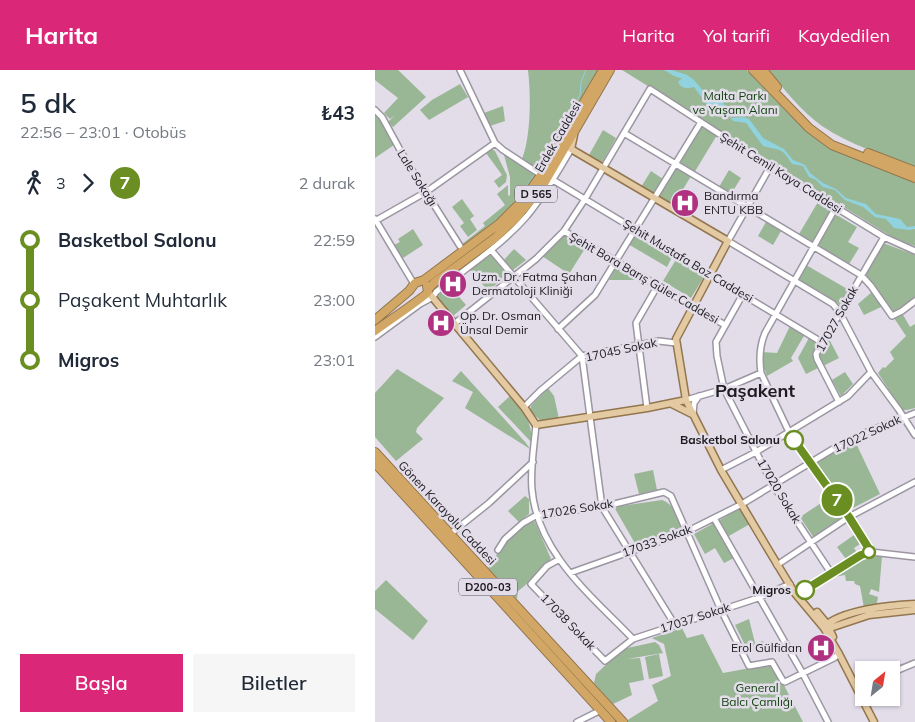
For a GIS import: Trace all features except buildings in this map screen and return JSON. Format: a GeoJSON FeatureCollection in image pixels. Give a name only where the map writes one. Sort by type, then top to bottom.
{"type":"FeatureCollection","features":[{"type":"Feature","properties":{"kind":"highway","name":"Erdek Caddesi"},"geometry":{"type":"LineString","coordinates":[[375,320],[415,283],[499,224],[523,200],[541,176],[603,70]]}},
{"type":"Feature","properties":{"kind":"highway","name":"Erdek Caddesi"},"geometry":{"type":"LineString","coordinates":[[375,330],[428,295],[434,283],[486,245],[517,218],[545,182],[610,70]]}},
{"type":"Feature","properties":{"kind":"highway"},"geometry":{"type":"LineString","coordinates":[[753,70],[809,128],[832,145],[915,178]]}},
{"type":"Feature","properties":{"kind":"highway"},"geometry":{"type":"LineString","coordinates":[[762,70],[810,121],[833,139],[915,171]]}},
{"type":"Feature","properties":{"kind":"highway"},"geometry":{"type":"LineString","coordinates":[[415,283],[425,284],[428,295],[413,296],[415,283]]}},
{"type":"Feature","properties":{"kind":"highway","name":"Gönen Karayolu Caddesi"},"geometry":{"type":"LineString","coordinates":[[375,452],[624,722]]}},
{"type":"Feature","properties":{"kind":"highway","name":"Gönen Karayolu Caddesi"},"geometry":{"type":"LineString","coordinates":[[375,463],[611,722]]}},
{"type":"Feature","properties":{"kind":"highway"},"geometry":{"type":"LineString","coordinates":[[499,586],[523,606],[609,702],[624,722]]}},
{"type":"Feature","properties":{"kind":"highway"},"geometry":{"type":"LineString","coordinates":[[601,710],[605,706],[602,699]]}},
{"type":"Feature","properties":{"kind":"highway"},"geometry":{"type":"LineString","coordinates":[[601,710],[608,710],[619,722]]}},
{"type":"Feature","properties":{"kind":"main road"},"geometry":{"type":"LineString","coordinates":[[574,131],[571,148],[728,241],[679,333],[676,343],[686,400],[721,470],[777,565],[797,596],[827,627]]}},
{"type":"Feature","properties":{"kind":"main road"},"geometry":{"type":"LineString","coordinates":[[428,295],[524,407],[535,426],[686,400]]}},
{"type":"Feature","properties":{"kind":"main road"},"geometry":{"type":"LineString","coordinates":[[671,403],[693,414]]}},
{"type":"Feature","properties":{"kind":"main road"},"geometry":{"type":"LineString","coordinates":[[790,584],[800,593],[827,627],[838,657],[855,687]]}},
{"type":"Feature","properties":{"kind":"main road"},"geometry":{"type":"LineString","coordinates":[[827,627],[851,614],[879,607],[915,604]]}},
{"type":"Feature","properties":{"kind":"main road"},"geometry":{"type":"LineString","coordinates":[[879,607],[915,610]]}},
{"type":"Feature","properties":{"kind":"main road"},"geometry":{"type":"LineString","coordinates":[[865,706],[874,722]]}},
{"type":"Feature","properties":{"kind":"street"},"geometry":{"type":"LineString","coordinates":[[460,70],[495,143],[541,176]]}},
{"type":"Feature","properties":{"kind":"street","name":"Şehit Cemil Kaya Caddesi"},"geometry":{"type":"LineString","coordinates":[[625,133],[650,89],[770,167],[884,237],[915,251]]}},
{"type":"Feature","properties":{"kind":"street","name":"Lale Sokağı"},"geometry":{"type":"LineString","coordinates":[[375,110],[383,117],[396,144],[460,246]]}},
{"type":"Feature","properties":{"kind":"street"},"geometry":{"type":"LineString","coordinates":[[558,329],[595,295],[701,122]]}},
{"type":"Feature","properties":{"kind":"street"},"geometry":{"type":"LineString","coordinates":[[454,324],[514,278],[536,259],[563,231],[625,133],[861,275],[892,316],[902,311],[915,300]]}},
{"type":"Feature","properties":{"kind":"street"},"geometry":{"type":"LineString","coordinates":[[415,283],[375,220],[426,192],[495,143]]}},
{"type":"Feature","properties":{"kind":"street"},"geometry":{"type":"LineString","coordinates":[[375,337],[420,304],[428,295],[443,287],[491,250],[527,216],[553,180],[571,148]]}},
{"type":"Feature","properties":{"kind":"street"},"geometry":{"type":"LineString","coordinates":[[770,167],[728,241],[833,304],[840,313],[871,372],[915,435]]}},
{"type":"Feature","properties":{"kind":"street","name":"Şehit Mustafa Boz Caddesi"},"geometry":{"type":"LineString","coordinates":[[553,180],[823,342]]}},
{"type":"Feature","properties":{"kind":"street"},"geometry":{"type":"LineString","coordinates":[[836,207],[761,341],[759,355],[761,374],[789,432],[849,517],[871,552]]}},
{"type":"Feature","properties":{"kind":"street","name":"Şehit Bora Barış Güler Caddesi"},"geometry":{"type":"LineString","coordinates":[[563,231],[725,325]]}},
{"type":"Feature","properties":{"kind":"street","name":"17027 Sokak"},"geometry":{"type":"LineString","coordinates":[[839,402],[816,354],[884,237]]}},
{"type":"Feature","properties":{"kind":"street"},"geometry":{"type":"LineString","coordinates":[[491,250],[583,356],[602,507],[675,625]]}},
{"type":"Feature","properties":{"kind":"street"},"geometry":{"type":"LineString","coordinates":[[647,408],[637,320],[658,285]]}},
{"type":"Feature","properties":{"kind":"street","name":"17020 Sokak"},"geometry":{"type":"LineString","coordinates":[[743,294],[718,337],[716,348],[724,389],[773,485],[831,573]]}},
{"type":"Feature","properties":{"kind":"street","name":"17045 Sokak"},"geometry":{"type":"LineString","coordinates":[[524,407],[583,356],[667,340],[676,343]]}},
{"type":"Feature","properties":{"kind":"street"},"geometry":{"type":"LineString","coordinates":[[721,470],[756,452],[839,402],[856,390],[871,372]]}},
{"type":"Feature","properties":{"kind":"street"},"geometry":{"type":"LineString","coordinates":[[686,400],[724,389],[761,374]]}},
{"type":"Feature","properties":{"kind":"street"},"geometry":{"type":"LineString","coordinates":[[693,414],[695,403],[699,396]]}},
{"type":"Feature","properties":{"kind":"street","name":"17022 Sokak"},"geometry":{"type":"LineString","coordinates":[[741,504],[810,462],[860,435],[915,412]]}},
{"type":"Feature","properties":{"kind":"street"},"geometry":{"type":"LineString","coordinates":[[535,426],[532,490],[537,515],[549,544],[570,573],[633,639]]}},
{"type":"Feature","properties":{"kind":"street"},"geometry":{"type":"LineString","coordinates":[[453,531],[495,498],[533,462]]}},
{"type":"Feature","properties":{"kind":"street"},"geometry":{"type":"LineString","coordinates":[[777,565],[849,517],[915,482]]}},
{"type":"Feature","properties":{"kind":"street","name":"17026 Sokak"},"geometry":{"type":"LineString","coordinates":[[498,550],[505,539],[523,523],[537,515],[602,507],[663,492],[671,496],[687,532]]}},
{"type":"Feature","properties":{"kind":"street","name":"17033 Sokak"},"geometry":{"type":"LineString","coordinates":[[570,573],[687,532],[741,504]]}},
{"type":"Feature","properties":{"kind":"street"},"geometry":{"type":"LineString","coordinates":[[714,518],[803,674],[828,722]]}},
{"type":"Feature","properties":{"kind":"street"},"geometry":{"type":"LineString","coordinates":[[687,532],[721,610],[749,666],[772,662],[785,682],[838,657]]}},
{"type":"Feature","properties":{"kind":"street"},"geometry":{"type":"LineString","coordinates":[[800,593],[861,555],[871,552],[915,557]]}},
{"type":"Feature","properties":{"kind":"street","name":"17038 Sokak"},"geometry":{"type":"LineString","coordinates":[[559,560],[547,566],[531,584],[605,661]]}},
{"type":"Feature","properties":{"kind":"street","name":"17037 Sokak"},"geometry":{"type":"LineString","coordinates":[[605,661],[633,639],[759,598],[790,584]]}},
{"type":"Feature","properties":{"kind":"street"},"geometry":{"type":"LineString","coordinates":[[900,670],[915,663]]}},
{"type":"Feature","properties":{"kind":"street"},"geometry":{"type":"LineString","coordinates":[[577,722],[601,710]]}},
{"type":"Feature","properties":{"kind":"green space"},"geometry":{"type":"Polygon","coordinates":[[[375,70],[398,70],[426,97],[393,127],[388,122],[395,115],[390,119],[384,113],[398,98],[375,80],[375,70]]]}},
{"type":"Feature","properties":{"kind":"green space"},"geometry":{"type":"Polygon","coordinates":[[[528,70],[599,70],[540,171],[522,159],[527,139],[529,115],[530,91],[528,70]]]}},
{"type":"Feature","properties":{"kind":"green space","name":"Malta Parkı ve Yaşam Alanı"},"geometry":{"type":"Polygon","coordinates":[[[622,70],[747,70],[796,121],[817,139],[829,146],[915,181],[915,246],[897,240],[622,70]]]}},
{"type":"Feature","properties":{"kind":"green space"},"geometry":{"type":"Polygon","coordinates":[[[768,70],[915,70],[915,167],[856,144],[822,126],[800,107],[768,70]]]}},
{"type":"Feature","properties":{"kind":"green space"},"geometry":{"type":"Polygon","coordinates":[[[460,84],[468,97],[429,120],[420,110],[432,100],[460,84]]]}},
{"type":"Feature","properties":{"kind":"green space"},"geometry":{"type":"Polygon","coordinates":[[[503,106],[505,121],[490,126],[484,113],[503,106]]]}},
{"type":"Feature","properties":{"kind":"green space"},"geometry":{"type":"Polygon","coordinates":[[[375,113],[383,123],[394,145],[375,158],[375,113]]]}},
{"type":"Feature","properties":{"kind":"green space"},"geometry":{"type":"Polygon","coordinates":[[[702,126],[717,135],[694,173],[679,164],[702,126]]]}},
{"type":"Feature","properties":{"kind":"green space"},"geometry":{"type":"Polygon","coordinates":[[[603,130],[616,138],[601,162],[589,155],[603,130]]]}},
{"type":"Feature","properties":{"kind":"green space"},"geometry":{"type":"Polygon","coordinates":[[[492,149],[495,151],[507,175],[506,182],[499,188],[494,181],[502,175],[486,153],[492,149]]]}},
{"type":"Feature","properties":{"kind":"green space"},"geometry":{"type":"Polygon","coordinates":[[[505,154],[536,175],[517,205],[464,248],[462,244],[485,226],[483,223],[505,205],[497,194],[508,185],[508,195],[510,196],[510,177],[505,154]]]}},
{"type":"Feature","properties":{"kind":"green space"},"geometry":{"type":"Polygon","coordinates":[[[676,168],[691,176],[673,206],[658,197],[676,168]]]}},
{"type":"Feature","properties":{"kind":"green space"},"geometry":{"type":"Polygon","coordinates":[[[729,170],[741,178],[731,194],[719,187],[729,170]]]}},
{"type":"Feature","properties":{"kind":"green space"},"geometry":{"type":"Polygon","coordinates":[[[651,171],[663,179],[654,194],[641,187],[651,171]]]}},
{"type":"Feature","properties":{"kind":"green space"},"geometry":{"type":"Polygon","coordinates":[[[462,199],[474,216],[470,219],[477,230],[468,237],[460,226],[464,223],[452,207],[462,199]]]}},
{"type":"Feature","properties":{"kind":"green space"},"geometry":{"type":"Polygon","coordinates":[[[818,202],[831,210],[812,242],[799,234],[818,202]]]}},
{"type":"Feature","properties":{"kind":"green space"},"geometry":{"type":"Polygon","coordinates":[[[835,214],[857,227],[848,242],[859,248],[849,264],[817,245],[835,214]]]}},
{"type":"Feature","properties":{"kind":"green space"},"geometry":{"type":"Polygon","coordinates":[[[766,222],[781,231],[773,245],[758,236],[766,222]]]}},
{"type":"Feature","properties":{"kind":"green space"},"geometry":{"type":"Polygon","coordinates":[[[413,229],[423,245],[403,258],[394,245],[400,242],[398,239],[413,229]]]}},
{"type":"Feature","properties":{"kind":"green space"},"geometry":{"type":"Polygon","coordinates":[[[635,233],[673,255],[667,267],[628,244],[635,233]]]}},
{"type":"Feature","properties":{"kind":"green space"},"geometry":{"type":"Polygon","coordinates":[[[564,234],[586,247],[569,274],[542,256],[564,234]]]}},
{"type":"Feature","properties":{"kind":"green space"},"geometry":{"type":"Polygon","coordinates":[[[883,243],[915,255],[915,298],[894,312],[865,274],[883,243]]]}},
{"type":"Feature","properties":{"kind":"green space"},"geometry":{"type":"Polygon","coordinates":[[[514,249],[526,260],[513,270],[503,261],[514,249]]]}},
{"type":"Feature","properties":{"kind":"green space"},"geometry":{"type":"Polygon","coordinates":[[[489,253],[507,275],[488,291],[470,269],[489,253]]]}},
{"type":"Feature","properties":{"kind":"green space"},"geometry":{"type":"Polygon","coordinates":[[[677,258],[705,275],[691,298],[663,281],[677,258]]]}},
{"type":"Feature","properties":{"kind":"green space"},"geometry":{"type":"Polygon","coordinates":[[[617,265],[649,285],[637,280],[609,280],[617,265]]]}},
{"type":"Feature","properties":{"kind":"green space"},"geometry":{"type":"Polygon","coordinates":[[[806,265],[849,290],[840,307],[838,303],[797,280],[806,265]]]}},
{"type":"Feature","properties":{"kind":"green space"},"geometry":{"type":"Polygon","coordinates":[[[448,284],[466,305],[453,316],[450,316],[434,298],[437,292],[448,284]]]}},
{"type":"Feature","properties":{"kind":"green space"},"geometry":{"type":"Polygon","coordinates":[[[873,291],[883,306],[864,315],[858,304],[873,291]]]}},
{"type":"Feature","properties":{"kind":"green space"},"geometry":{"type":"Polygon","coordinates":[[[902,313],[910,327],[915,324],[915,408],[907,410],[902,410],[878,373],[894,359],[890,352],[906,336],[894,318],[902,313]]]}},
{"type":"Feature","properties":{"kind":"green space"},"geometry":{"type":"Polygon","coordinates":[[[790,326],[805,334],[791,358],[793,361],[767,376],[762,352],[777,353],[790,326]]]}},
{"type":"Feature","properties":{"kind":"green space"},"geometry":{"type":"Polygon","coordinates":[[[810,336],[820,343],[814,354],[820,367],[806,374],[798,358],[810,336]]]}},
{"type":"Feature","properties":{"kind":"green space"},"geometry":{"type":"Polygon","coordinates":[[[828,337],[839,358],[823,366],[819,354],[828,337]]]}},
{"type":"Feature","properties":{"kind":"green space"},"geometry":{"type":"Polygon","coordinates":[[[397,369],[444,398],[417,428],[416,432],[423,439],[396,461],[375,437],[375,393],[397,369]]]}},
{"type":"Feature","properties":{"kind":"green space"},"geometry":{"type":"Polygon","coordinates":[[[461,371],[530,449],[465,408],[473,392],[452,381],[461,371]]]}},
{"type":"Feature","properties":{"kind":"green space"},"geometry":{"type":"Polygon","coordinates":[[[845,372],[853,384],[841,396],[832,380],[845,372]]]}},
{"type":"Feature","properties":{"kind":"green space"},"geometry":{"type":"Polygon","coordinates":[[[548,388],[554,396],[559,419],[541,421],[530,411],[531,406],[548,388]]]}},
{"type":"Feature","properties":{"kind":"green space"},"geometry":{"type":"Polygon","coordinates":[[[511,395],[526,417],[531,429],[532,443],[498,407],[511,395]]]}},
{"type":"Feature","properties":{"kind":"green space"},"geometry":{"type":"Polygon","coordinates":[[[854,439],[880,494],[849,510],[816,463],[854,439]]]}},
{"type":"Feature","properties":{"kind":"green space"},"geometry":{"type":"Polygon","coordinates":[[[653,470],[657,490],[639,494],[634,474],[653,470]]]}},
{"type":"Feature","properties":{"kind":"green space"},"geometry":{"type":"Polygon","coordinates":[[[525,496],[529,499],[529,514],[519,522],[508,511],[525,496]]]}},
{"type":"Feature","properties":{"kind":"green space"},"geometry":{"type":"Polygon","coordinates":[[[830,497],[844,517],[814,538],[800,517],[830,497]]]}},
{"type":"Feature","properties":{"kind":"green space"},"geometry":{"type":"Polygon","coordinates":[[[662,500],[673,508],[685,529],[636,545],[614,507],[662,500]]]}},
{"type":"Feature","properties":{"kind":"green space"},"geometry":{"type":"Polygon","coordinates":[[[740,508],[750,524],[727,537],[718,521],[740,508]]]}},
{"type":"Feature","properties":{"kind":"green space"},"geometry":{"type":"Polygon","coordinates":[[[531,520],[535,522],[551,559],[518,591],[517,599],[488,568],[504,543],[531,520]]]}},
{"type":"Feature","properties":{"kind":"green space"},"geometry":{"type":"Polygon","coordinates":[[[714,523],[734,558],[724,563],[715,548],[705,554],[694,534],[714,523]]]}},
{"type":"Feature","properties":{"kind":"green space"},"geometry":{"type":"Polygon","coordinates":[[[854,535],[860,544],[854,548],[856,551],[846,559],[837,547],[854,535]]]}},
{"type":"Feature","properties":{"kind":"green space"},"geometry":{"type":"Polygon","coordinates":[[[872,554],[882,556],[879,592],[871,589],[869,594],[878,597],[877,603],[864,608],[860,586],[855,584],[854,581],[846,581],[845,575],[828,578],[856,559],[872,554]]]}},
{"type":"Feature","properties":{"kind":"green space"},"geometry":{"type":"Polygon","coordinates":[[[386,580],[428,621],[413,640],[375,609],[375,591],[386,580]]]}},
{"type":"Feature","properties":{"kind":"green space"},"geometry":{"type":"Polygon","coordinates":[[[749,619],[755,643],[763,641],[765,644],[749,653],[735,625],[749,619]]]}},
{"type":"Feature","properties":{"kind":"green space","name":"General Balcı Çamlığı"},"geometry":{"type":"Polygon","coordinates":[[[682,628],[687,638],[703,634],[723,673],[773,664],[803,722],[627,722],[658,701],[652,685],[671,676],[664,644],[652,638],[682,628]]]}},
{"type":"Feature","properties":{"kind":"green space"},"geometry":{"type":"Polygon","coordinates":[[[655,642],[663,653],[627,659],[640,658],[644,680],[629,683],[632,695],[613,704],[594,683],[596,674],[623,649],[655,642]]]}},
{"type":"Feature","properties":{"kind":"green space"},"geometry":{"type":"Polygon","coordinates":[[[659,654],[663,676],[649,679],[645,657],[659,654]]]}},
{"type":"Feature","properties":{"kind":"water"},"geometry":{"type":"Polygon","coordinates":[[[664,70],[672,70],[687,75],[705,93],[720,97],[732,118],[743,117],[749,119],[763,138],[784,149],[793,160],[805,165],[810,173],[823,183],[836,189],[846,198],[866,204],[876,214],[900,219],[907,227],[915,226],[915,229],[894,228],[886,219],[875,217],[863,207],[845,200],[835,190],[823,187],[816,180],[809,177],[803,166],[792,164],[785,154],[777,149],[763,146],[746,123],[733,121],[724,109],[708,106],[694,87],[683,87],[678,82],[682,78],[664,70]]]}},
{"type":"Feature","properties":{"kind":"waterway"},"geometry":{"type":"LineString","coordinates":[[537,170],[580,95],[581,82],[586,70]]}},
{"type":"Feature","properties":{"kind":"waterway"},"geometry":{"type":"LineString","coordinates":[[514,203],[535,174]]}},
{"type":"Feature","properties":{"kind":"waterway"},"geometry":{"type":"LineString","coordinates":[[479,234],[499,218]]}},
{"type":"Feature","properties":{"kind":"waterway"},"geometry":{"type":"LineString","coordinates":[[439,263],[460,248]]}},
{"type":"Feature","properties":{"kind":"waterway"},"geometry":{"type":"LineString","coordinates":[[420,278],[437,265]]}},
{"type":"Feature","properties":{"kind":"waterway"},"geometry":{"type":"LineString","coordinates":[[375,314],[407,287]]}},
{"type":"Feature","properties":{"kind":"bus line","name":"7"},"geometry":{"type":"LineString","coordinates":[[794,440],[849,517],[871,552],[861,555],[805,590]]}},
{"type":"Feature","properties":{"kind":"place","name":"Bandırma ENTU KBB"},"geometry":{"type":"Point","coordinates":[685,203]}},
{"type":"Feature","properties":{"kind":"place","name":"Uzm. Dr. Fatma Şahan Dermatoloji Kliniği"},"geometry":{"type":"Point","coordinates":[453,284]}},
{"type":"Feature","properties":{"kind":"place","name":"Op. Dr. Osman Ünsal Demir"},"geometry":{"type":"Point","coordinates":[441,323]}},
{"type":"Feature","properties":{"kind":"place","name":"Basketbol Salonu"},"geometry":{"type":"Point","coordinates":[794,440]}},
{"type":"Feature","properties":{"kind":"place","name":"Migros"},"geometry":{"type":"Point","coordinates":[805,590]}},
{"type":"Feature","properties":{"kind":"place","name":"Erol Gülfidan"},"geometry":{"type":"Point","coordinates":[821,648]}},
{"type":"Feature","properties":{"kind":"district","name":"Paşakent"},"geometry":{"type":"Point","coordinates":[755,391]}}]}
